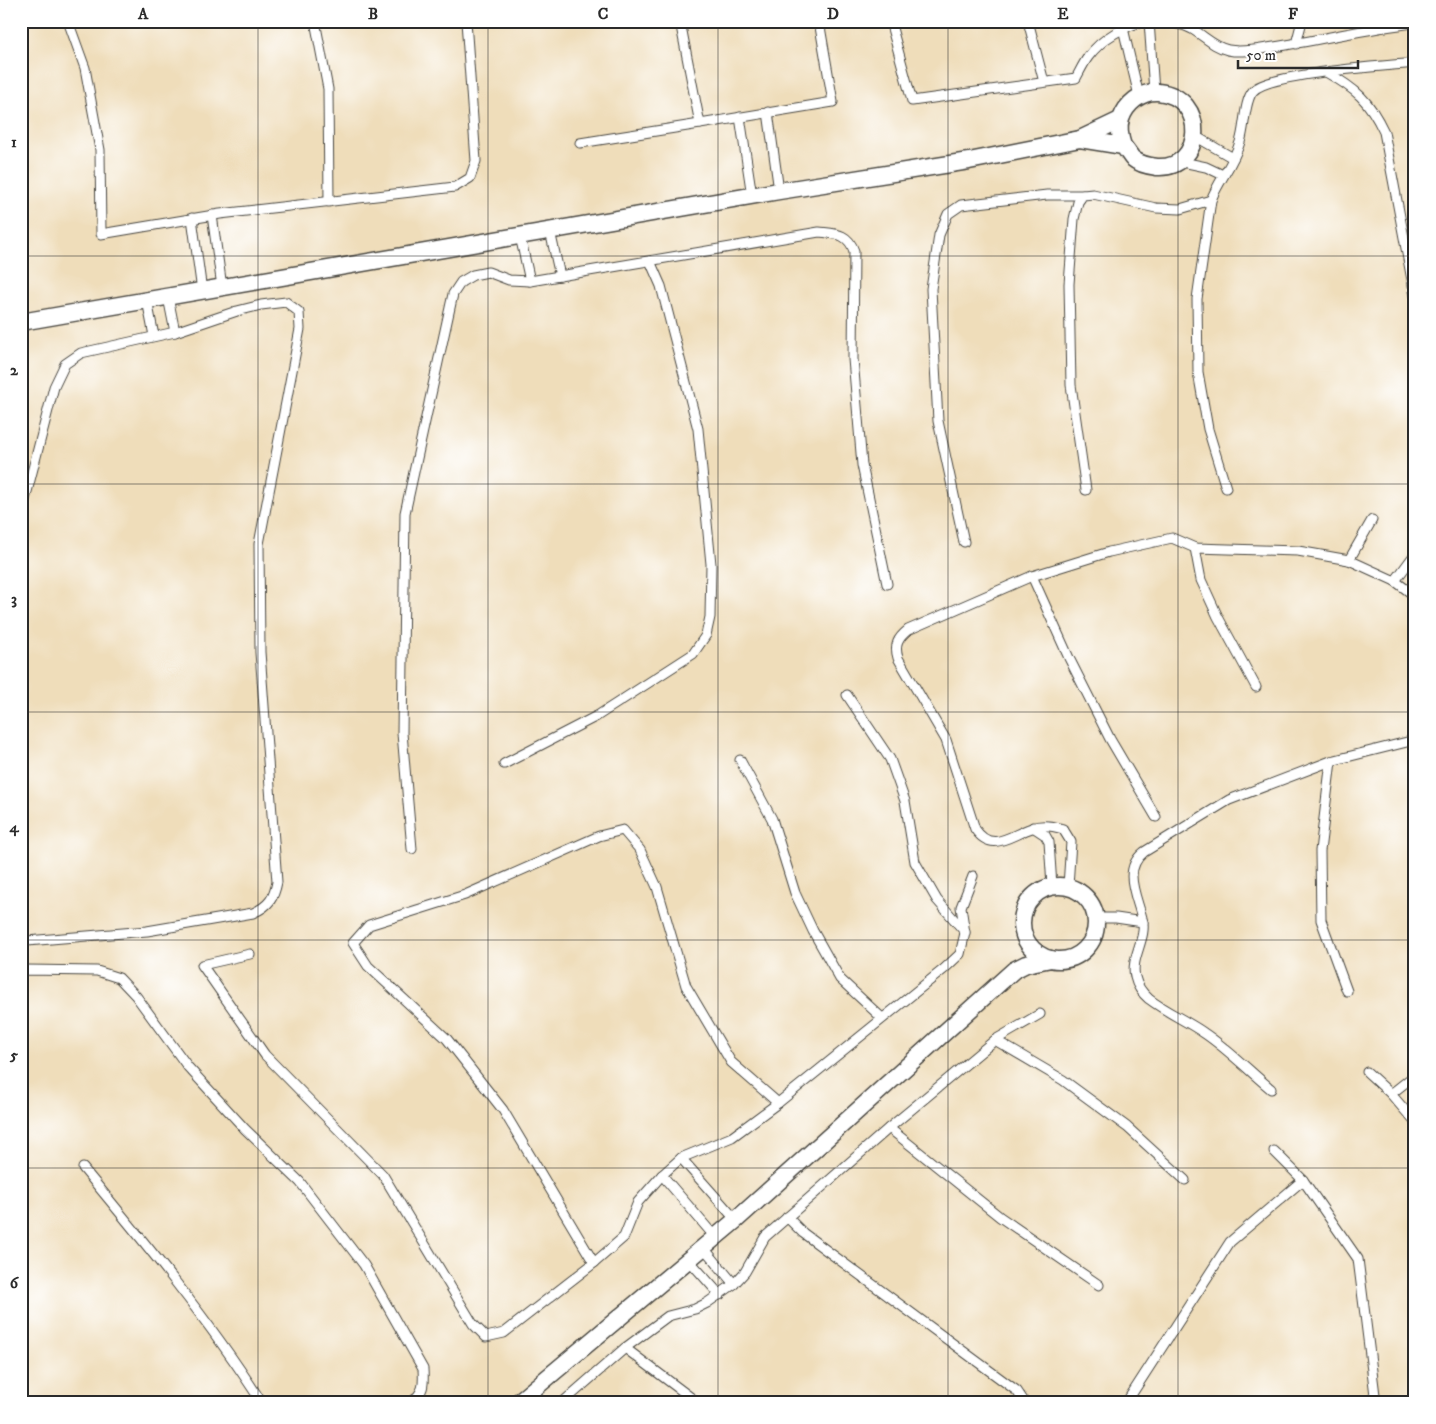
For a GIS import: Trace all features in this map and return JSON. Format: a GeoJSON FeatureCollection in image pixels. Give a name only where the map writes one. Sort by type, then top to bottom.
{"type":"FeatureCollection","features":[{"type":"Feature","properties":{"kind":"street"},"geometry":{"type":"LineString","coordinates":[[1168,93],[1180,100],[1189,110],[1194,122],[1195,136],[1192,146],[1186,155],[1178,161],[1163,167],[1147,166],[1133,158],[1123,146],[1119,133],[1120,120],[1127,106],[1147,94],[1168,93]]}},
{"type":"Feature","properties":{"kind":"street"},"geometry":{"type":"LineString","coordinates":[[21,322],[779,191],[969,161],[1080,139],[1120,120]]}},
{"type":"Feature","properties":{"kind":"street"},"geometry":{"type":"LineString","coordinates":[[1080,139],[1123,146]]}},
{"type":"Feature","properties":{"kind":"street"},"geometry":{"type":"LineString","coordinates":[[517,1403],[736,1220],[1014,970],[1026,964],[1051,959],[1069,959],[1085,950],[1095,936],[1096,918],[1093,907],[1079,890],[1060,886],[1039,891],[1029,900],[1022,920],[1022,952],[1014,970]]}},
{"type":"Feature","properties":{"kind":"street"},"geometry":{"type":"LineString","coordinates":[[1023,934],[1034,950],[1042,956],[1051,959]]}},
{"type":"Feature","properties":{"kind":"lane"},"geometry":{"type":"LineString","coordinates":[[68,21],[85,68],[100,150],[101,234],[212,215],[455,187],[470,178],[476,161],[466,21]]}},
{"type":"Feature","properties":{"kind":"lane"},"geometry":{"type":"LineString","coordinates":[[314,21],[328,89],[329,202]]}},
{"type":"Feature","properties":{"kind":"lane"},"geometry":{"type":"LineString","coordinates":[[680,21],[700,124]]}},
{"type":"Feature","properties":{"kind":"lane"},"geometry":{"type":"LineString","coordinates":[[580,143],[833,102],[819,21]]}},
{"type":"Feature","properties":{"kind":"lane"},"geometry":{"type":"LineString","coordinates":[[890,21],[912,101],[1076,78],[1088,57],[1104,41],[1123,28],[1148,21],[1147,94]]}},
{"type":"Feature","properties":{"kind":"lane"},"geometry":{"type":"LineString","coordinates":[[1028,21],[1044,82]]}},
{"type":"Feature","properties":{"kind":"lane"},"geometry":{"type":"LineString","coordinates":[[1154,21],[1174,22],[1191,28],[1216,45],[1228,50],[1296,44],[1373,28],[1415,23]]}},
{"type":"Feature","properties":{"kind":"lane"},"geometry":{"type":"LineString","coordinates":[[1296,44],[1302,21]]}},
{"type":"Feature","properties":{"kind":"lane"},"geometry":{"type":"LineString","coordinates":[[1123,28],[1147,94]]}},
{"type":"Feature","properties":{"kind":"lane"},"geometry":{"type":"LineString","coordinates":[[1226,488],[1208,429],[1198,372],[1197,300],[1211,200],[1240,144],[1248,102],[1253,91],[1265,83],[1326,71],[1415,63]]}},
{"type":"Feature","properties":{"kind":"lane"},"geometry":{"type":"LineString","coordinates":[[1326,71],[1351,86],[1367,102],[1378,118],[1384,132],[1415,296]]}},
{"type":"Feature","properties":{"kind":"lane"},"geometry":{"type":"LineString","coordinates":[[768,112],[779,191]]}},
{"type":"Feature","properties":{"kind":"lane"},"geometry":{"type":"LineString","coordinates":[[740,117],[752,196]]}},
{"type":"Feature","properties":{"kind":"lane"},"geometry":{"type":"LineString","coordinates":[[1195,136],[1233,158]]}},
{"type":"Feature","properties":{"kind":"lane"},"geometry":{"type":"LineString","coordinates":[[1178,161],[1206,167],[1223,175]]}},
{"type":"Feature","properties":{"kind":"lane"},"geometry":{"type":"LineString","coordinates":[[964,542],[938,421],[931,289],[939,235],[948,214],[962,206],[1047,195],[1105,195],[1156,208],[1180,209],[1211,200]]}},
{"type":"Feature","properties":{"kind":"lane"},"geometry":{"type":"LineString","coordinates":[[1083,195],[1078,202],[1074,219],[1069,284],[1071,385],[1086,490]]}},
{"type":"Feature","properties":{"kind":"lane"},"geometry":{"type":"LineString","coordinates":[[212,215],[222,287]]}},
{"type":"Feature","properties":{"kind":"lane"},"geometry":{"type":"LineString","coordinates":[[192,218],[202,291]]}},
{"type":"Feature","properties":{"kind":"lane"},"geometry":{"type":"LineString","coordinates":[[550,231],[560,276]]}},
{"type":"Feature","properties":{"kind":"lane"},"geometry":{"type":"LineString","coordinates":[[412,849],[402,733],[404,513],[453,294],[461,282],[473,275],[488,272],[509,280],[530,281],[819,232],[842,235],[851,242],[854,251],[853,359],[862,465],[887,584]]}},
{"type":"Feature","properties":{"kind":"lane"},"geometry":{"type":"LineString","coordinates":[[520,236],[530,281]]}},
{"type":"Feature","properties":{"kind":"lane"},"geometry":{"type":"LineString","coordinates":[[504,764],[598,716],[693,654],[706,635],[710,617],[712,564],[698,429],[661,286],[650,261]]}},
{"type":"Feature","properties":{"kind":"lane"},"geometry":{"type":"LineString","coordinates":[[168,297],[175,332]]}},
{"type":"Feature","properties":{"kind":"lane"},"geometry":{"type":"LineString","coordinates":[[147,300],[154,336]]}},
{"type":"Feature","properties":{"kind":"lane"},"geometry":{"type":"LineString","coordinates":[[21,515],[54,387],[65,364],[81,352],[175,332],[261,305],[286,302],[299,312],[300,329],[259,544],[260,652],[277,882],[275,894],[268,904],[254,913],[147,931],[27,941],[21,939]]}},
{"type":"Feature","properties":{"kind":"lane"},"geometry":{"type":"LineString","coordinates":[[1349,560],[1372,520]]}},
{"type":"Feature","properties":{"kind":"lane"},"geometry":{"type":"LineString","coordinates":[[1060,886],[1071,850],[1071,842],[1063,830],[1050,826],[1033,827],[994,842],[985,840],[975,829],[946,740],[898,658],[896,644],[900,636],[908,630],[1032,576],[1109,552],[1172,538],[1195,548],[1298,551],[1349,560],[1395,581],[1415,596]]}},
{"type":"Feature","properties":{"kind":"lane"},"geometry":{"type":"LineString","coordinates":[[1195,548],[1201,580],[1218,617],[1256,687]]}},
{"type":"Feature","properties":{"kind":"lane"},"geometry":{"type":"LineString","coordinates":[[1395,581],[1415,554]]}},
{"type":"Feature","properties":{"kind":"lane"},"geometry":{"type":"LineString","coordinates":[[1032,576],[1069,658],[1102,723],[1156,817]]}},
{"type":"Feature","properties":{"kind":"lane"},"geometry":{"type":"LineString","coordinates":[[847,695],[890,759],[905,801],[915,862],[937,900],[965,933]]}},
{"type":"Feature","properties":{"kind":"lane"},"geometry":{"type":"LineString","coordinates":[[1271,1089],[1205,1034],[1150,999],[1139,987],[1134,975],[1135,961],[1142,941],[1143,922],[1131,878],[1132,865],[1137,858],[1229,800],[1330,761],[1415,740]]}},
{"type":"Feature","properties":{"kind":"lane"},"geometry":{"type":"LineString","coordinates":[[740,760],[772,819],[795,892],[813,931],[840,979],[882,1018]]}},
{"type":"Feature","properties":{"kind":"lane"},"geometry":{"type":"LineString","coordinates":[[1330,761],[1320,851],[1320,920],[1347,991]]}},
{"type":"Feature","properties":{"kind":"lane"},"geometry":{"type":"LineString","coordinates":[[1033,827],[1045,834],[1049,842],[1060,886]]}},
{"type":"Feature","properties":{"kind":"lane"},"geometry":{"type":"LineString","coordinates":[[594,1263],[503,1110],[447,1039],[368,966],[354,943],[369,925],[465,896],[599,836],[623,830],[640,850],[657,887],[686,986],[731,1062],[778,1103]]}},
{"type":"Feature","properties":{"kind":"lane"},"geometry":{"type":"LineString","coordinates":[[250,954],[202,965],[265,1055],[382,1175],[473,1324],[486,1337],[504,1333],[594,1263],[624,1237],[638,1202],[662,1175],[681,1158],[732,1137],[778,1103],[960,954],[965,933],[961,907],[973,876]]}},
{"type":"Feature","properties":{"kind":"lane"},"geometry":{"type":"LineString","coordinates":[[1096,918],[1116,918],[1143,922]]}},
{"type":"Feature","properties":{"kind":"lane"},"geometry":{"type":"LineString","coordinates":[[21,972],[26,970],[97,971],[119,978],[136,996],[188,1067],[245,1129],[300,1182],[364,1265],[423,1369],[424,1385],[411,1403]]}},
{"type":"Feature","properties":{"kind":"lane"},"geometry":{"type":"LineString","coordinates":[[562,1403],[625,1348],[668,1316],[695,1308],[720,1295],[734,1284],[745,1272],[765,1237],[787,1217],[889,1128],[995,1040],[1040,1014]]}},
{"type":"Feature","properties":{"kind":"lane"},"geometry":{"type":"LineString","coordinates":[[995,1040],[1063,1080],[1127,1127],[1185,1180]]}},
{"type":"Feature","properties":{"kind":"lane"},"geometry":{"type":"LineString","coordinates":[[1366,1072],[1391,1094],[1415,1122]]}},
{"type":"Feature","properties":{"kind":"lane"},"geometry":{"type":"LineString","coordinates":[[1391,1094],[1415,1075]]}},
{"type":"Feature","properties":{"kind":"lane"},"geometry":{"type":"LineString","coordinates":[[889,1128],[1000,1217],[1099,1284]]}},
{"type":"Feature","properties":{"kind":"lane"},"geometry":{"type":"LineString","coordinates":[[1274,1151],[1303,1180],[1358,1259],[1376,1403]]}},
{"type":"Feature","properties":{"kind":"lane"},"geometry":{"type":"LineString","coordinates":[[681,1158],[736,1220]]}},
{"type":"Feature","properties":{"kind":"lane"},"geometry":{"type":"LineString","coordinates":[[83,1168],[166,1268],[243,1372],[262,1403]]}},
{"type":"Feature","properties":{"kind":"lane"},"geometry":{"type":"LineString","coordinates":[[662,1175],[716,1237]]}},
{"type":"Feature","properties":{"kind":"lane"},"geometry":{"type":"LineString","coordinates":[[1126,1403],[1230,1242],[1303,1180]]}},
{"type":"Feature","properties":{"kind":"lane"},"geometry":{"type":"LineString","coordinates":[[787,1217],[803,1233],[1017,1391],[1025,1403]]}},
{"type":"Feature","properties":{"kind":"lane"},"geometry":{"type":"LineString","coordinates":[[703,1247],[734,1284]]}},
{"type":"Feature","properties":{"kind":"lane"},"geometry":{"type":"LineString","coordinates":[[688,1259],[720,1295]]}},
{"type":"Feature","properties":{"kind":"lane"},"geometry":{"type":"LineString","coordinates":[[625,1348],[698,1403]]}}]}
